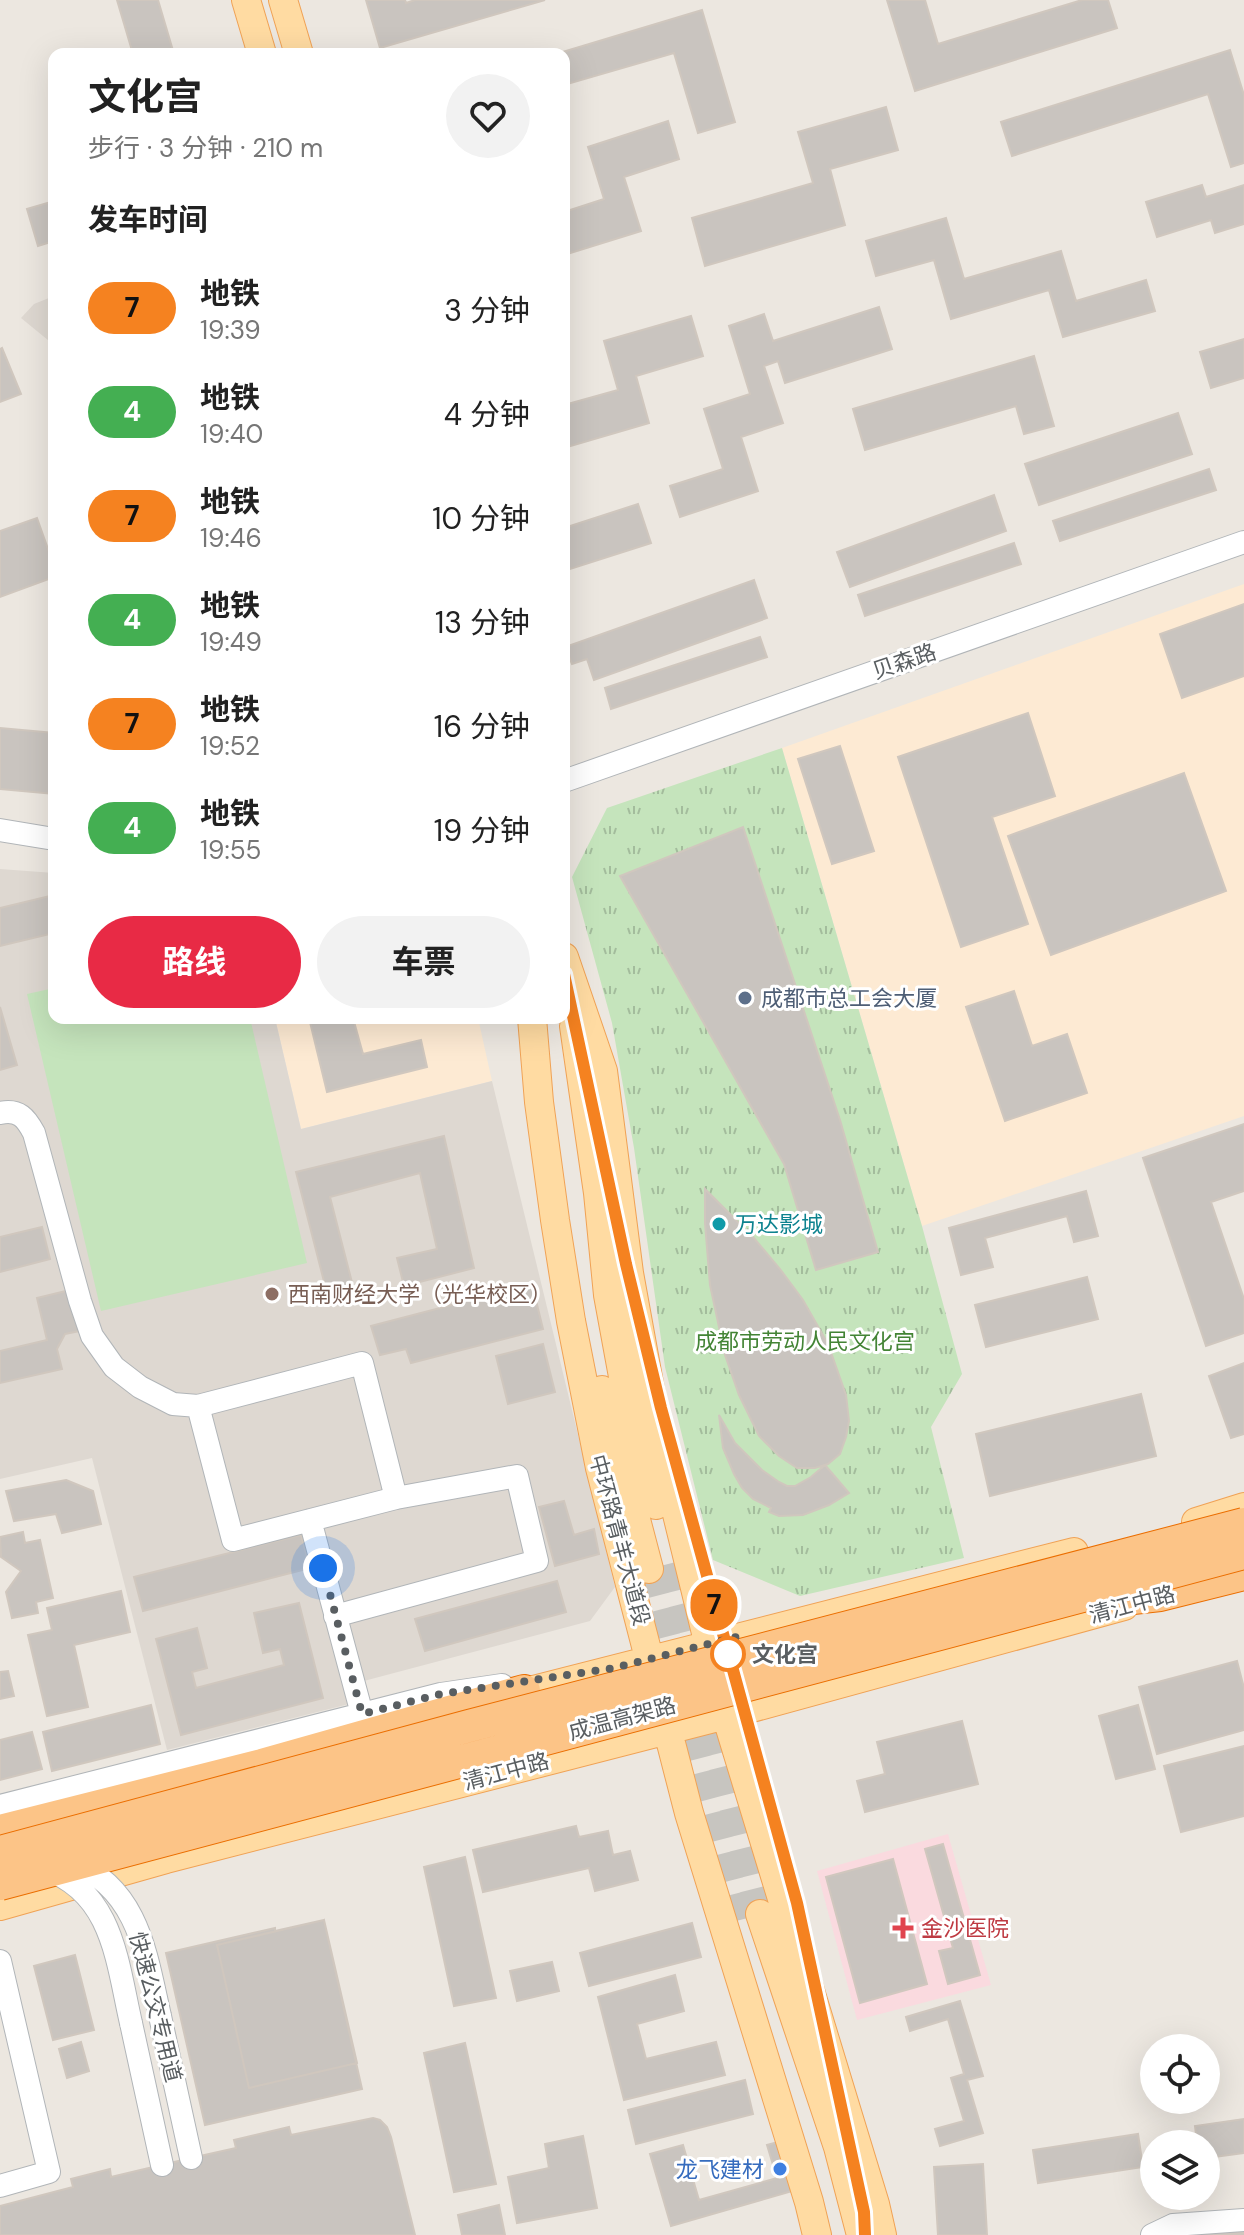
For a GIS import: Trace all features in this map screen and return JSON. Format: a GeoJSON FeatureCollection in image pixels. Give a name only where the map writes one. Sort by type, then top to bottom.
{"type":"FeatureCollection","features":[{"type":"Feature","properties":{"kind":"highway","name":"成温高架路"},"geometry":{"type":"LineString","coordinates":[[0,1852],[1244,1521]]}},
{"type":"Feature","properties":{"kind":"highway","name":"成温高架路"},"geometry":{"type":"LineString","coordinates":[[0,1884],[1244,1553]]}},
{"type":"Feature","properties":{"kind":"highway"},"geometry":{"type":"LineString","coordinates":[[1034,1609],[1160,1595],[1244,1574]]}},
{"type":"Feature","properties":{"kind":"highway"},"geometry":{"type":"LineString","coordinates":[[0,1834],[262,1765],[524,1691]]}},
{"type":"Feature","properties":{"kind":"main road"},"geometry":{"type":"LineString","coordinates":[[246,0],[260,48]]}},
{"type":"Feature","properties":{"kind":"main road"},"geometry":{"type":"LineString","coordinates":[[283,0],[297,48]]}},
{"type":"Feature","properties":{"kind":"main road"},"geometry":{"type":"LineString","coordinates":[[570,977],[603,1071],[640,1337],[665,1465],[726,1715],[882,2235]]}},
{"type":"Feature","properties":{"kind":"main road"},"geometry":{"type":"LineString","coordinates":[[544,1024],[580,1272],[602,1392],[661,1566],[608,1295],[598,1193],[570,1001]]}},
{"type":"Feature","properties":{"kind":"main road","name":"中环路青羊大道段"},"geometry":{"type":"LineString","coordinates":[[532,1024],[539,1102],[573,1334],[600,1468],[689,1813],[805,2187],[817,2235]]}},
{"type":"Feature","properties":{"kind":"main road"},"geometry":{"type":"LineString","coordinates":[[0,1834],[390,1734],[524,1691],[1244,1507]]}},
{"type":"Feature","properties":{"kind":"main road"},"geometry":{"type":"LineString","coordinates":[[1206,1519],[1244,1521]]}},
{"type":"Feature","properties":{"kind":"main road","name":"清江中路"},"geometry":{"type":"LineString","coordinates":[[0,1906],[166,1859],[726,1715],[1244,1574]]}},
{"type":"Feature","properties":{"kind":"main road"},"geometry":{"type":"LineString","coordinates":[[836,2235],[750,1917],[838,2147],[861,2235]]}},
{"type":"Feature","properties":{"kind":"street","name":"贝森路"},"geometry":{"type":"LineString","coordinates":[[570,779],[1244,542]]}},
{"type":"Feature","properties":{"kind":"street"},"geometry":{"type":"LineString","coordinates":[[0,830],[48,838]]}},
{"type":"Feature","properties":{"kind":"street"},"geometry":{"type":"LineString","coordinates":[[0,1113],[11,1111],[25,1117],[34,1133],[80,1301],[92,1336],[114,1367],[140,1387],[173,1404],[198,1406],[362,1363],[396,1498]]}},
{"type":"Feature","properties":{"kind":"street"},"geometry":{"type":"LineString","coordinates":[[198,1406],[233,1540],[396,1498],[517,1476],[537,1561],[335,1616]]}},
{"type":"Feature","properties":{"kind":"street"},"geometry":{"type":"LineString","coordinates":[[310,1520],[362,1714]]}},
{"type":"Feature","properties":{"kind":"street"},"geometry":{"type":"LineString","coordinates":[[0,1806],[441,1694],[614,1668]]}},
{"type":"Feature","properties":{"kind":"street","name":"快速公交专用道"},"geometry":{"type":"LineString","coordinates":[[0,1864],[24,1858],[51,1857],[75,1862],[96,1874],[115,1892],[132,1916],[144,1945],[191,2158]]}},
{"type":"Feature","properties":{"kind":"street","name":"快速公交专用道"},"geometry":{"type":"LineString","coordinates":[[0,1864],[38,1867],[62,1875],[90,1899],[102,1916],[114,1951],[162,2165]]}},
{"type":"Feature","properties":{"kind":"street"},"geometry":{"type":"LineString","coordinates":[[0,1961],[49,2172],[0,2186]]}},
{"type":"Feature","properties":{"kind":"street"},"geometry":{"type":"LineString","coordinates":[[1152,2235],[1173,2225],[1244,2220]]}},
{"type":"Feature","properties":{"kind":"shaded area"},"geometry":{"type":"Polygon","coordinates":[[[48,298],[48,340],[21,318],[34,304],[48,298]]]}},
{"type":"Feature","properties":{"kind":"shaded area"},"geometry":{"type":"Polygon","coordinates":[[[1244,584],[1244,1116],[922,1226],[782,748],[1244,584]]]}},
{"type":"Feature","properties":{"kind":"shaded area","name":"西南财经大学（光华校区）"},"geometry":{"type":"Polygon","coordinates":[[[0,869],[48,873],[48,1024],[276,1024],[301,1129],[492,1081],[615,1587],[590,1621],[345,1686],[349,1704],[167,1750],[92,1458],[0,1479],[0,869]]]}},
{"type":"Feature","properties":{"kind":"shaded area"},"geometry":{"type":"Polygon","coordinates":[[[276,1024],[479,1024],[492,1081],[301,1129],[276,1024]]]}},
{"type":"Feature","properties":{"kind":"shaded area","name":"金沙医院"},"geometry":{"type":"Polygon","coordinates":[[[948,1834],[991,1985],[857,2020],[817,1871],[948,1834]]]}},
{"type":"Feature","properties":{"kind":"green space","name":"成都市劳动人民文化宫"},"geometry":{"type":"Polygon","coordinates":[[[782,748],[922,1226],[962,1374],[931,1427],[964,1558],[800,1596],[713,1560],[665,1367],[634,1148],[612,1023],[572,877],[607,808],[782,748]]]}},
{"type":"Feature","properties":{"kind":"green space"},"geometry":{"type":"Polygon","coordinates":[[[48,989],[48,1024],[251,1024],[307,1263],[101,1311],[27,994],[48,989]]]}},
{"type":"Feature","properties":{"kind":"building"},"geometry":{"type":"Polygon","coordinates":[[[117,0],[158,0],[172,48],[131,48],[117,0]]]}},
{"type":"Feature","properties":{"kind":"building"},"geometry":{"type":"Polygon","coordinates":[[[366,0],[405,0],[406,3],[415,0],[545,0],[380,48],[366,0]]]}},
{"type":"Feature","properties":{"kind":"building"},"geometry":{"type":"Polygon","coordinates":[[[887,0],[925,0],[938,44],[1082,0],[1108,0],[1117,28],[915,91],[887,0]]]}},
{"type":"Feature","properties":{"kind":"building"},"geometry":{"type":"Polygon","coordinates":[[[702,10],[735,122],[698,133],[674,53],[570,83],[570,50],[702,10]]]}},
{"type":"Feature","properties":{"kind":"building"},"geometry":{"type":"Polygon","coordinates":[[[1230,50],[1244,95],[1244,163],[1231,167],[1208,94],[1012,156],[1001,122],[1230,50]]]}},
{"type":"Feature","properties":{"kind":"building"},"geometry":{"type":"Polygon","coordinates":[[[886,107],[898,150],[830,169],[845,225],[705,266],[692,218],[813,183],[798,132],[886,107]]]}},
{"type":"Feature","properties":{"kind":"building"},"geometry":{"type":"Polygon","coordinates":[[[668,121],[679,159],[624,177],[641,231],[570,253],[570,210],[604,199],[588,147],[668,121]]]}},
{"type":"Feature","properties":{"kind":"building"},"geometry":{"type":"Polygon","coordinates":[[[1202,185],[1206,197],[1244,185],[1244,224],[1215,233],[1211,220],[1157,237],[1146,202],[1202,185]]]}},
{"type":"Feature","properties":{"kind":"building"},"geometry":{"type":"Polygon","coordinates":[[[48,203],[48,243],[38,246],[27,209],[48,203]]]}},
{"type":"Feature","properties":{"kind":"building"},"geometry":{"type":"Polygon","coordinates":[[[946,218],[964,279],[1061,251],[1076,301],[1146,280],[1155,311],[1063,337],[1049,290],[951,319],[934,260],[876,276],[866,241],[946,218]]]}},
{"type":"Feature","properties":{"kind":"building"},"geometry":{"type":"Polygon","coordinates":[[[879,307],[892,349],[785,383],[778,361],[764,366],[783,423],[741,437],[758,491],[680,517],[670,486],[723,469],[704,409],[750,394],[729,326],[764,314],[773,341],[879,307]]]}},
{"type":"Feature","properties":{"kind":"building"},"geometry":{"type":"Polygon","coordinates":[[[691,316],[703,356],[636,376],[649,423],[570,446],[570,403],[618,390],[604,341],[691,316]]]}},
{"type":"Feature","properties":{"kind":"building"},"geometry":{"type":"Polygon","coordinates":[[[1244,339],[1244,378],[1211,388],[1200,352],[1244,339]]]}},
{"type":"Feature","properties":{"kind":"building"},"geometry":{"type":"Polygon","coordinates":[[[0,349],[21,394],[0,402],[0,349]]]}},
{"type":"Feature","properties":{"kind":"building"},"geometry":{"type":"Polygon","coordinates":[[[1034,356],[1054,426],[1024,434],[1016,406],[865,450],[853,409],[1034,356]]]}},
{"type":"Feature","properties":{"kind":"building"},"geometry":{"type":"Polygon","coordinates":[[[1178,413],[1192,454],[1039,505],[1025,464],[1178,413]]]}},
{"type":"Feature","properties":{"kind":"building"},"geometry":{"type":"Polygon","coordinates":[[[1209,469],[1216,490],[1060,541],[1053,521],[1209,469]]]}},
{"type":"Feature","properties":{"kind":"building"},"geometry":{"type":"Polygon","coordinates":[[[994,495],[1006,531],[850,587],[837,552],[994,495]]]}},
{"type":"Feature","properties":{"kind":"building"},"geometry":{"type":"Polygon","coordinates":[[[638,504],[651,543],[570,569],[570,526],[638,504]]]}},
{"type":"Feature","properties":{"kind":"building"},"geometry":{"type":"Polygon","coordinates":[[[37,518],[48,549],[48,579],[0,597],[0,531],[37,518]]]}},
{"type":"Feature","properties":{"kind":"building"},"geometry":{"type":"Polygon","coordinates":[[[1014,543],[1021,564],[865,616],[858,595],[1014,543]]]}},
{"type":"Feature","properties":{"kind":"building"},"geometry":{"type":"Polygon","coordinates":[[[754,580],[767,618],[594,680],[587,659],[572,664],[570,645],[754,580]]]}},
{"type":"Feature","properties":{"kind":"building"},"geometry":{"type":"Polygon","coordinates":[[[1244,604],[1244,676],[1182,698],[1160,634],[1244,604]]]}},
{"type":"Feature","properties":{"kind":"building"},"geometry":{"type":"Polygon","coordinates":[[[760,637],[767,657],[611,709],[605,688],[760,637]]]}},
{"type":"Feature","properties":{"kind":"building"},"geometry":{"type":"Polygon","coordinates":[[[1028,713],[1055,796],[992,817],[1028,924],[961,947],[898,757],[1028,713]]]}},
{"type":"Feature","properties":{"kind":"building"},"geometry":{"type":"Polygon","coordinates":[[[0,728],[48,732],[48,793],[0,789],[0,728]]]}},
{"type":"Feature","properties":{"kind":"building"},"geometry":{"type":"Polygon","coordinates":[[[840,746],[874,851],[832,864],[798,759],[840,746]]]}},
{"type":"Feature","properties":{"kind":"building"},"geometry":{"type":"Polygon","coordinates":[[[1184,773],[1226,891],[1051,955],[1008,836],[1184,773]]]}},
{"type":"Feature","properties":{"kind":"building","name":"成都市总工会大厦"},"geometry":{"type":"Polygon","coordinates":[[[743,827],[840,1120],[878,1252],[816,1270],[784,1164],[620,876],[743,827]]]}},
{"type":"Feature","properties":{"kind":"building"},"geometry":{"type":"Polygon","coordinates":[[[48,896],[48,934],[0,946],[0,908],[48,896]]]}},
{"type":"Feature","properties":{"kind":"building"},"geometry":{"type":"Polygon","coordinates":[[[1014,991],[1032,1046],[1067,1034],[1087,1093],[1005,1121],[966,1007],[1014,991]]]}},
{"type":"Feature","properties":{"kind":"building"},"geometry":{"type":"Polygon","coordinates":[[[0,1007],[17,1065],[0,1070],[0,1007]]]}},
{"type":"Feature","properties":{"kind":"building"},"geometry":{"type":"Polygon","coordinates":[[[310,1024],[355,1024],[363,1054],[421,1040],[427,1067],[327,1092],[310,1024]]]}},
{"type":"Feature","properties":{"kind":"building"},"geometry":{"type":"Polygon","coordinates":[[[1244,1124],[1244,1191],[1211,1202],[1244,1299],[1244,1333],[1206,1346],[1143,1158],[1244,1124]]]}},
{"type":"Feature","properties":{"kind":"building"},"geometry":{"type":"Polygon","coordinates":[[[444,1136],[474,1268],[404,1286],[397,1258],[437,1249],[420,1173],[330,1197],[356,1298],[330,1305],[296,1172],[444,1136]]]}},
{"type":"Feature","properties":{"kind":"building"},"geometry":{"type":"Polygon","coordinates":[[[705,1189],[780,1269],[803,1300],[828,1344],[846,1395],[849,1421],[840,1454],[828,1464],[797,1468],[779,1456],[759,1436],[739,1395],[725,1355],[710,1285],[705,1189]]]}},
{"type":"Feature","properties":{"kind":"building"},"geometry":{"type":"Polygon","coordinates":[[[1086,1191],[1098,1236],[1074,1242],[1067,1216],[985,1238],[993,1267],[961,1275],[949,1228],[1086,1191]]]}},
{"type":"Feature","properties":{"kind":"building"},"geometry":{"type":"Polygon","coordinates":[[[42,1227],[50,1259],[0,1272],[0,1237],[42,1227]]]}},
{"type":"Feature","properties":{"kind":"building"},"geometry":{"type":"Polygon","coordinates":[[[1087,1277],[1098,1319],[986,1347],[975,1305],[1087,1277]]]}},
{"type":"Feature","properties":{"kind":"building"},"geometry":{"type":"Polygon","coordinates":[[[532,1284],[543,1329],[411,1363],[406,1349],[380,1355],[371,1326],[532,1284]]]}},
{"type":"Feature","properties":{"kind":"building"},"geometry":{"type":"Polygon","coordinates":[[[70,1290],[80,1331],[65,1334],[57,1349],[62,1369],[0,1383],[0,1351],[47,1340],[37,1298],[70,1290]]]}},
{"type":"Feature","properties":{"kind":"building"},"geometry":{"type":"Polygon","coordinates":[[[543,1344],[555,1392],[508,1404],[496,1356],[543,1344]]]}},
{"type":"Feature","properties":{"kind":"building"},"geometry":{"type":"Polygon","coordinates":[[[1244,1363],[1244,1434],[1231,1438],[1209,1376],[1244,1363]]]}},
{"type":"Feature","properties":{"kind":"building"},"geometry":{"type":"Polygon","coordinates":[[[1141,1394],[1156,1456],[990,1496],[976,1434],[1141,1394]]]}},
{"type":"Feature","properties":{"kind":"building"},"geometry":{"type":"Polygon","coordinates":[[[719,1415],[735,1443],[779,1482],[795,1486],[825,1465],[849,1493],[803,1515],[779,1516],[769,1512],[771,1508],[753,1499],[734,1474],[723,1448],[719,1415]]]}},
{"type":"Feature","properties":{"kind":"building"},"geometry":{"type":"Polygon","coordinates":[[[66,1480],[93,1491],[101,1524],[62,1533],[56,1514],[14,1521],[6,1491],[66,1480]]]}},
{"type":"Feature","properties":{"kind":"building"},"geometry":{"type":"Polygon","coordinates":[[[564,1501],[574,1535],[594,1529],[599,1554],[555,1566],[539,1507],[564,1501]]]}},
{"type":"Feature","properties":{"kind":"building"},"geometry":{"type":"Polygon","coordinates":[[[23,1532],[25,1543],[40,1540],[53,1598],[36,1602],[38,1613],[12,1618],[6,1592],[21,1571],[1,1557],[0,1537],[23,1532]]]}},
{"type":"Feature","properties":{"kind":"building"},"geometry":{"type":"Polygon","coordinates":[[[301,1535],[310,1568],[143,1611],[134,1577],[301,1535]]]}},
{"type":"Feature","properties":{"kind":"building"},"geometry":{"type":"Polygon","coordinates":[[[557,1581],[566,1612],[425,1651],[415,1619],[557,1581]]]}},
{"type":"Feature","properties":{"kind":"building"},"geometry":{"type":"Polygon","coordinates":[[[121,1591],[130,1632],[74,1645],[88,1707],[47,1716],[28,1635],[52,1630],[47,1608],[121,1591]]]}},
{"type":"Feature","properties":{"kind":"building"},"geometry":{"type":"Polygon","coordinates":[[[299,1603],[323,1698],[181,1735],[156,1639],[197,1628],[207,1668],[192,1672],[196,1688],[284,1665],[280,1649],[263,1653],[254,1613],[299,1603]]]}},
{"type":"Feature","properties":{"kind":"building"},"geometry":{"type":"Polygon","coordinates":[[[1237,1661],[1244,1688],[1244,1730],[1157,1754],[1139,1687],[1237,1661]]]}},
{"type":"Feature","properties":{"kind":"building"},"geometry":{"type":"Polygon","coordinates":[[[8,1671],[14,1696],[0,1699],[0,1672],[8,1671]]]}},
{"type":"Feature","properties":{"kind":"building"},"geometry":{"type":"Polygon","coordinates":[[[151,1705],[160,1744],[52,1771],[43,1732],[151,1705]]]}},
{"type":"Feature","properties":{"kind":"building"},"geometry":{"type":"Polygon","coordinates":[[[1138,1705],[1155,1769],[1116,1779],[1099,1716],[1138,1705]]]}},
{"type":"Feature","properties":{"kind":"building"},"geometry":{"type":"Polygon","coordinates":[[[962,1721],[978,1784],[865,1812],[857,1781],[885,1774],[877,1742],[962,1721]]]}},
{"type":"Feature","properties":{"kind":"building"},"geometry":{"type":"Polygon","coordinates":[[[32,1732],[42,1769],[0,1780],[0,1740],[32,1732]]]}},
{"type":"Feature","properties":{"kind":"building"},"geometry":{"type":"Polygon","coordinates":[[[1244,1746],[1244,1816],[1181,1832],[1164,1766],[1244,1746]]]}},
{"type":"Feature","properties":{"kind":"building"},"geometry":{"type":"Polygon","coordinates":[[[576,1826],[579,1837],[608,1831],[613,1855],[630,1851],[638,1880],[595,1891],[589,1868],[483,1892],[473,1850],[576,1826]]]}},
{"type":"Feature","properties":{"kind":"building"},"geometry":{"type":"Polygon","coordinates":[[[943,1844],[980,1975],[948,1984],[939,1951],[953,1948],[925,1849],[943,1844]]]}},
{"type":"Feature","properties":{"kind":"building"},"geometry":{"type":"Polygon","coordinates":[[[465,1857],[496,1998],[454,2006],[424,1867],[465,1857]]]}},
{"type":"Feature","properties":{"kind":"building"},"geometry":{"type":"Polygon","coordinates":[[[893,1859],[927,1984],[860,2003],[826,1877],[893,1859]]]}},
{"type":"Feature","properties":{"kind":"building"},"geometry":{"type":"Polygon","coordinates":[[[324,1920],[362,2089],[205,2125],[166,1953],[324,1920]]]}},
{"type":"Feature","properties":{"kind":"building"},"geometry":{"type":"Polygon","coordinates":[[[324,1920],[357,2063],[249,2088],[217,1945],[324,1920]]]}},
{"type":"Feature","properties":{"kind":"building"},"geometry":{"type":"Polygon","coordinates":[[[692,1923],[701,1957],[589,1986],[580,1953],[692,1923]]]}},
{"type":"Feature","properties":{"kind":"building"},"geometry":{"type":"Polygon","coordinates":[[[75,1955],[94,2030],[53,2040],[34,1966],[75,1955]]]}},
{"type":"Feature","properties":{"kind":"building"},"geometry":{"type":"Polygon","coordinates":[[[552,1962],[559,1991],[517,2001],[510,1971],[552,1962]]]}},
{"type":"Feature","properties":{"kind":"building"},"geometry":{"type":"Polygon","coordinates":[[[675,1975],[684,2011],[637,2024],[646,2059],[716,2042],[725,2075],[624,2100],[598,1997],[675,1975]]]}},
{"type":"Feature","properties":{"kind":"building"},"geometry":{"type":"Polygon","coordinates":[[[960,2001],[983,2076],[967,2080],[983,2133],[940,2146],[935,2129],[964,2121],[951,2078],[964,2074],[948,2019],[910,2031],[906,2017],[960,2001]]]}},
{"type":"Feature","properties":{"kind":"building"},"geometry":{"type":"Polygon","coordinates":[[[81,2042],[89,2071],[67,2078],[59,2049],[81,2042]]]}},
{"type":"Feature","properties":{"kind":"building"},"geometry":{"type":"Polygon","coordinates":[[[465,2043],[496,2184],[454,2192],[424,2053],[465,2043]]]}},
{"type":"Feature","properties":{"kind":"building"},"geometry":{"type":"Polygon","coordinates":[[[745,2080],[753,2114],[636,2144],[628,2110],[745,2080]]]}},
{"type":"Feature","properties":{"kind":"building"},"geometry":{"type":"Polygon","coordinates":[[[373,2118],[387,2127],[391,2137],[415,2235],[0,2235],[0,2206],[73,2187],[71,2179],[110,2169],[111,2177],[236,2148],[234,2140],[289,2127],[291,2135],[373,2118]]]}},
{"type":"Feature","properties":{"kind":"building"},"geometry":{"type":"Polygon","coordinates":[[[1244,2119],[1244,2153],[1220,2156],[1220,2130],[1195,2130],[1195,2126],[1244,2119]]]}},
{"type":"Feature","properties":{"kind":"building"},"geometry":{"type":"Polygon","coordinates":[[[1138,2134],[1140,2167],[1038,2183],[1033,2150],[1138,2134]]]}},
{"type":"Feature","properties":{"kind":"building"},"geometry":{"type":"Polygon","coordinates":[[[583,2136],[597,2208],[517,2223],[508,2177],[549,2168],[545,2144],[583,2136]]]}},
{"type":"Feature","properties":{"kind":"building"},"geometry":{"type":"Polygon","coordinates":[[[778,2142],[792,2191],[671,2226],[650,2154],[683,2145],[699,2200],[777,2178],[767,2145],[778,2142]]]}},
{"type":"Feature","properties":{"kind":"building"},"geometry":{"type":"Polygon","coordinates":[[[983,2164],[987,2235],[938,2235],[934,2167],[983,2164]]]}},
{"type":"Feature","properties":{"kind":"building"},"geometry":{"type":"Polygon","coordinates":[[[499,2205],[505,2235],[462,2235],[458,2215],[499,2205]]]}},
{"type":"Feature","properties":{"kind":"building"},"geometry":{"type":"Polygon","coordinates":[[[1184,2232],[1244,2233],[1244,2235],[1184,2235],[1184,2232]]]}},
{"type":"Feature","properties":{"kind":"tunnel"},"geometry":{"type":"LineString","coordinates":[[672,1563],[760,1914]]}},
{"type":"Feature","properties":{"kind":"tunnel"},"geometry":{"type":"LineString","coordinates":[[649,1569],[740,1920]]}},
{"type":"Feature","properties":{"kind":"metro line","name":"7"},"geometry":{"type":"LineString","coordinates":[[570,1001],[626,1264],[668,1437],[797,1903],[864,2212],[865,2235]]}},
{"type":"Feature","properties":{"kind":"place","name":"成都市总工会大厦"},"geometry":{"type":"Point","coordinates":[745,998]}},
{"type":"Feature","properties":{"kind":"place","name":"万达影城"},"geometry":{"type":"Point","coordinates":[719,1224]}},
{"type":"Feature","properties":{"kind":"place","name":"西南财经大学（光华校区）"},"geometry":{"type":"Point","coordinates":[272,1294]}},
{"type":"Feature","properties":{"kind":"place","name":"文化宫"},"geometry":{"type":"Point","coordinates":[728,1654]}},
{"type":"Feature","properties":{"kind":"place","name":"金沙医院"},"geometry":{"type":"Point","coordinates":[903,1928]}},
{"type":"Feature","properties":{"kind":"place","name":"龙飞建材"},"geometry":{"type":"Point","coordinates":[780,2169]}},
{"type":"Feature","properties":{"kind":"route"},"geometry":{"type":"LineString","coordinates":[[323,1568],[362,1714],[441,1694],[614,1668],[736,1637],[728,1654]]}}]}
